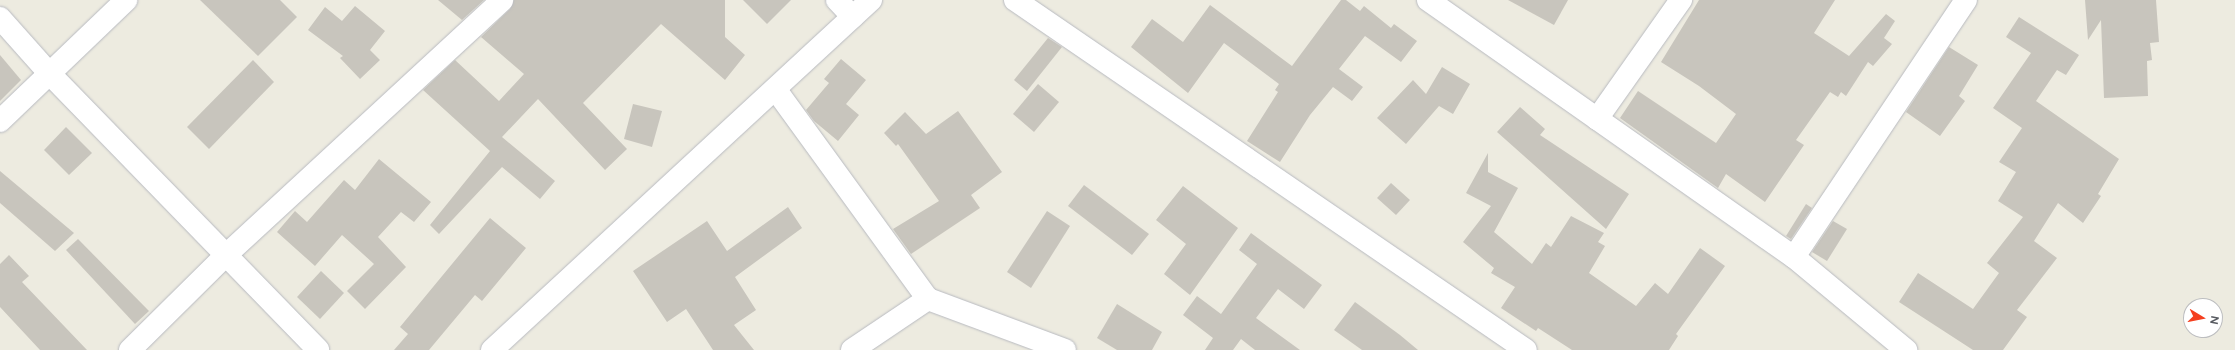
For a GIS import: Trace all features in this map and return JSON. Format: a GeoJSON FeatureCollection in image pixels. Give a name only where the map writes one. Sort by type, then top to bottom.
{"type":"FeatureCollection","features":[{"type":"Feature","properties":{"kind":"street"},"geometry":{"type":"LineString","coordinates":[[0,121],[126,0]]}},
{"type":"Feature","properties":{"kind":"street"},"geometry":{"type":"LineString","coordinates":[[130,350],[225,256],[502,0]]}},
{"type":"Feature","properties":{"kind":"street"},"geometry":{"type":"LineString","coordinates":[[837,0],[853,17]]}},
{"type":"Feature","properties":{"kind":"street"},"geometry":{"type":"LineString","coordinates":[[492,350],[776,90],[871,0]]}},
{"type":"Feature","properties":{"kind":"street"},"geometry":{"type":"LineString","coordinates":[[1015,0],[1526,350]]}},
{"type":"Feature","properties":{"kind":"street"},"geometry":{"type":"LineString","coordinates":[[1428,0],[1794,257],[1906,350]]}},
{"type":"Feature","properties":{"kind":"street"},"geometry":{"type":"LineString","coordinates":[[1597,119],[1681,0]]}},
{"type":"Feature","properties":{"kind":"street"},"geometry":{"type":"LineString","coordinates":[[1794,257],[1966,0]]}},
{"type":"Feature","properties":{"kind":"street"},"geometry":{"type":"LineString","coordinates":[[0,18],[50,73],[225,256],[318,350]]}},
{"type":"Feature","properties":{"kind":"street"},"geometry":{"type":"LineString","coordinates":[[776,90],[928,299],[1065,350]]}},
{"type":"Feature","properties":{"kind":"street"},"geometry":{"type":"LineString","coordinates":[[852,350],[928,299]]}},
{"type":"Feature","properties":{"kind":"building"},"geometry":{"type":"Polygon","coordinates":[[[200,0],[280,0],[297,17],[258,56],[200,0]]]}},
{"type":"Feature","properties":{"kind":"building"},"geometry":{"type":"Polygon","coordinates":[[[438,0],[484,0],[462,20],[438,0]]]}},
{"type":"Feature","properties":{"kind":"building"},"geometry":{"type":"Polygon","coordinates":[[[514,0],[725,0],[725,37],[745,55],[725,80],[661,24],[583,103],[627,149],[605,170],[538,99],[502,137],[555,181],[540,199],[502,167],[439,234],[430,225],[490,151],[423,90],[455,60],[499,101],[524,74],[481,37],[510,9],[514,0]]]}},
{"type":"Feature","properties":{"kind":"building"},"geometry":{"type":"Polygon","coordinates":[[[743,0],[791,0],[767,24],[743,0]]]}},
{"type":"Feature","properties":{"kind":"building"},"geometry":{"type":"Polygon","coordinates":[[[1341,0],[1346,0],[1360,11],[1364,6],[1391,28],[1394,24],[1417,41],[1401,62],[1365,36],[1339,69],[1363,87],[1352,101],[1333,87],[1310,115],[1280,162],[1247,141],[1278,92],[1275,90],[1279,84],[1224,43],[1188,93],[1131,47],[1152,19],[1183,42],[1210,5],[1292,66],[1341,0]]]}},
{"type":"Feature","properties":{"kind":"building"},"geometry":{"type":"Polygon","coordinates":[[[1508,0],[1568,0],[1554,25],[1508,0]]]}},
{"type":"Feature","properties":{"kind":"building"},"geometry":{"type":"Polygon","coordinates":[[[1699,0],[1835,0],[1814,33],[1849,56],[1886,14],[1895,21],[1884,38],[1892,44],[1873,66],[1868,62],[1846,96],[1841,92],[1838,97],[1830,92],[1796,140],[1804,145],[1765,202],[1726,174],[1718,188],[1620,118],[1638,91],[1716,143],[1736,114],[1699,86],[1661,62],[1699,0]]]}},
{"type":"Feature","properties":{"kind":"building"},"geometry":{"type":"Polygon","coordinates":[[[2085,0],[2156,0],[2159,42],[2150,43],[2152,60],[2147,61],[2148,96],[2104,98],[2101,20],[2088,40],[2085,0]]]}},
{"type":"Feature","properties":{"kind":"building"},"geometry":{"type":"Polygon","coordinates":[[[355,6],[385,31],[370,50],[380,60],[360,79],[340,58],[343,56],[308,30],[325,7],[342,21],[355,6]]]}},
{"type":"Feature","properties":{"kind":"building"},"geometry":{"type":"Polygon","coordinates":[[[2019,17],[2079,55],[2066,75],[2057,70],[2036,101],[2119,159],[2098,194],[2101,196],[2083,223],[2058,203],[2034,241],[2057,258],[2017,310],[2027,317],[2003,350],[1973,350],[1899,302],[1918,273],[1973,309],[1999,273],[1987,263],[2023,217],[1998,201],[2016,172],[1999,162],[2022,128],[1993,108],[2031,53],[2006,37],[2019,17]]]}},
{"type":"Feature","properties":{"kind":"building"},"geometry":{"type":"Polygon","coordinates":[[[1048,38],[1062,47],[1027,91],[1014,80],[1048,38]]]}},
{"type":"Feature","properties":{"kind":"building"},"geometry":{"type":"Polygon","coordinates":[[[1949,47],[1978,65],[1959,96],[1965,101],[1940,136],[1906,112],[1949,47]]]}},
{"type":"Feature","properties":{"kind":"building"},"geometry":{"type":"Polygon","coordinates":[[[0,55],[21,80],[0,101],[0,55]]]}},
{"type":"Feature","properties":{"kind":"building"},"geometry":{"type":"Polygon","coordinates":[[[841,59],[866,80],[846,104],[859,115],[838,141],[814,121],[806,110],[829,83],[824,79],[841,59]]]}},
{"type":"Feature","properties":{"kind":"building"},"geometry":{"type":"Polygon","coordinates":[[[253,60],[274,82],[209,149],[187,127],[253,60]]]}},
{"type":"Feature","properties":{"kind":"building"},"geometry":{"type":"Polygon","coordinates":[[[1442,67],[1470,84],[1453,114],[1439,106],[1406,144],[1377,118],[1413,80],[1426,94],[1442,67]]]}},
{"type":"Feature","properties":{"kind":"building"},"geometry":{"type":"Polygon","coordinates":[[[1038,84],[1059,102],[1034,132],[1013,114],[1038,84]]]}},
{"type":"Feature","properties":{"kind":"building"},"geometry":{"type":"Polygon","coordinates":[[[633,104],[662,111],[652,147],[624,139],[633,104]]]}},
{"type":"Feature","properties":{"kind":"building"},"geometry":{"type":"Polygon","coordinates":[[[1520,107],[1545,129],[1540,135],[1629,194],[1606,229],[1497,132],[1520,107]]]}},
{"type":"Feature","properties":{"kind":"building"},"geometry":{"type":"Polygon","coordinates":[[[958,111],[1002,172],[971,195],[980,208],[911,254],[893,229],[939,201],[898,144],[896,146],[884,133],[905,112],[926,134],[958,111]]]}},
{"type":"Feature","properties":{"kind":"building"},"geometry":{"type":"Polygon","coordinates":[[[66,127],[92,153],[69,175],[44,150],[66,127]]]}},
{"type":"Feature","properties":{"kind":"building"},"geometry":{"type":"Polygon","coordinates":[[[1488,153],[1488,172],[1518,188],[1494,232],[1532,264],[1546,243],[1551,247],[1571,216],[1604,233],[1598,242],[1605,246],[1589,273],[1636,306],[1655,283],[1668,294],[1700,248],[1725,266],[1676,334],[1678,336],[1669,350],[1572,350],[1538,328],[1536,331],[1501,308],[1515,287],[1491,273],[1494,268],[1463,242],[1491,206],[1466,193],[1488,153]]]}},
{"type":"Feature","properties":{"kind":"building"},"geometry":{"type":"Polygon","coordinates":[[[379,159],[431,202],[414,222],[401,212],[378,237],[406,267],[365,309],[347,291],[374,264],[342,235],[315,266],[277,232],[295,211],[307,222],[344,180],[355,190],[379,159]]]}},
{"type":"Feature","properties":{"kind":"building"},"geometry":{"type":"Polygon","coordinates":[[[0,171],[74,233],[55,251],[0,203],[0,171]]]}},
{"type":"Feature","properties":{"kind":"building"},"geometry":{"type":"Polygon","coordinates":[[[1391,183],[1410,200],[1396,215],[1377,198],[1391,183]]]}},
{"type":"Feature","properties":{"kind":"building"},"geometry":{"type":"Polygon","coordinates":[[[1084,185],[1149,234],[1132,255],[1068,206],[1084,185]]]}},
{"type":"Feature","properties":{"kind":"building"},"geometry":{"type":"Polygon","coordinates":[[[1183,186],[1238,228],[1190,295],[1164,274],[1186,244],[1156,220],[1183,186]]]}},
{"type":"Feature","properties":{"kind":"building"},"geometry":{"type":"Polygon","coordinates":[[[1806,204],[1812,208],[1791,239],[1786,236],[1806,204]]]}},
{"type":"Feature","properties":{"kind":"building"},"geometry":{"type":"Polygon","coordinates":[[[788,207],[802,228],[735,277],[756,310],[734,325],[754,350],[713,350],[686,309],[667,322],[633,271],[707,221],[727,251],[788,207]]]}},
{"type":"Feature","properties":{"kind":"building"},"geometry":{"type":"Polygon","coordinates":[[[1047,211],[1070,226],[1031,288],[1007,272],[1047,211]]]}},
{"type":"Feature","properties":{"kind":"building"},"geometry":{"type":"Polygon","coordinates":[[[490,218],[526,248],[482,301],[475,295],[429,350],[394,350],[408,334],[400,327],[490,218]]]}},
{"type":"Feature","properties":{"kind":"building"},"geometry":{"type":"Polygon","coordinates":[[[1833,221],[1847,229],[1827,261],[1812,252],[1833,221]]]}},
{"type":"Feature","properties":{"kind":"building"},"geometry":{"type":"Polygon","coordinates":[[[1251,233],[1322,285],[1304,309],[1278,289],[1256,318],[1300,350],[1255,350],[1241,339],[1233,350],[1205,350],[1213,338],[1183,315],[1197,296],[1221,314],[1257,264],[1239,250],[1251,233]]]}},
{"type":"Feature","properties":{"kind":"building"},"geometry":{"type":"Polygon","coordinates":[[[78,239],[149,311],[135,324],[66,250],[78,239]]]}},
{"type":"Feature","properties":{"kind":"building"},"geometry":{"type":"Polygon","coordinates":[[[9,255],[29,276],[22,282],[87,350],[40,350],[0,307],[0,264],[9,255]]]}},
{"type":"Feature","properties":{"kind":"building"},"geometry":{"type":"Polygon","coordinates":[[[321,271],[344,293],[320,319],[297,297],[321,271]]]}},
{"type":"Feature","properties":{"kind":"building"},"geometry":{"type":"Polygon","coordinates":[[[1355,302],[1418,350],[1362,350],[1334,330],[1355,302]]]}},
{"type":"Feature","properties":{"kind":"building"},"geometry":{"type":"Polygon","coordinates":[[[1117,304],[1162,332],[1152,350],[1117,350],[1097,338],[1117,304]]]}}]}
